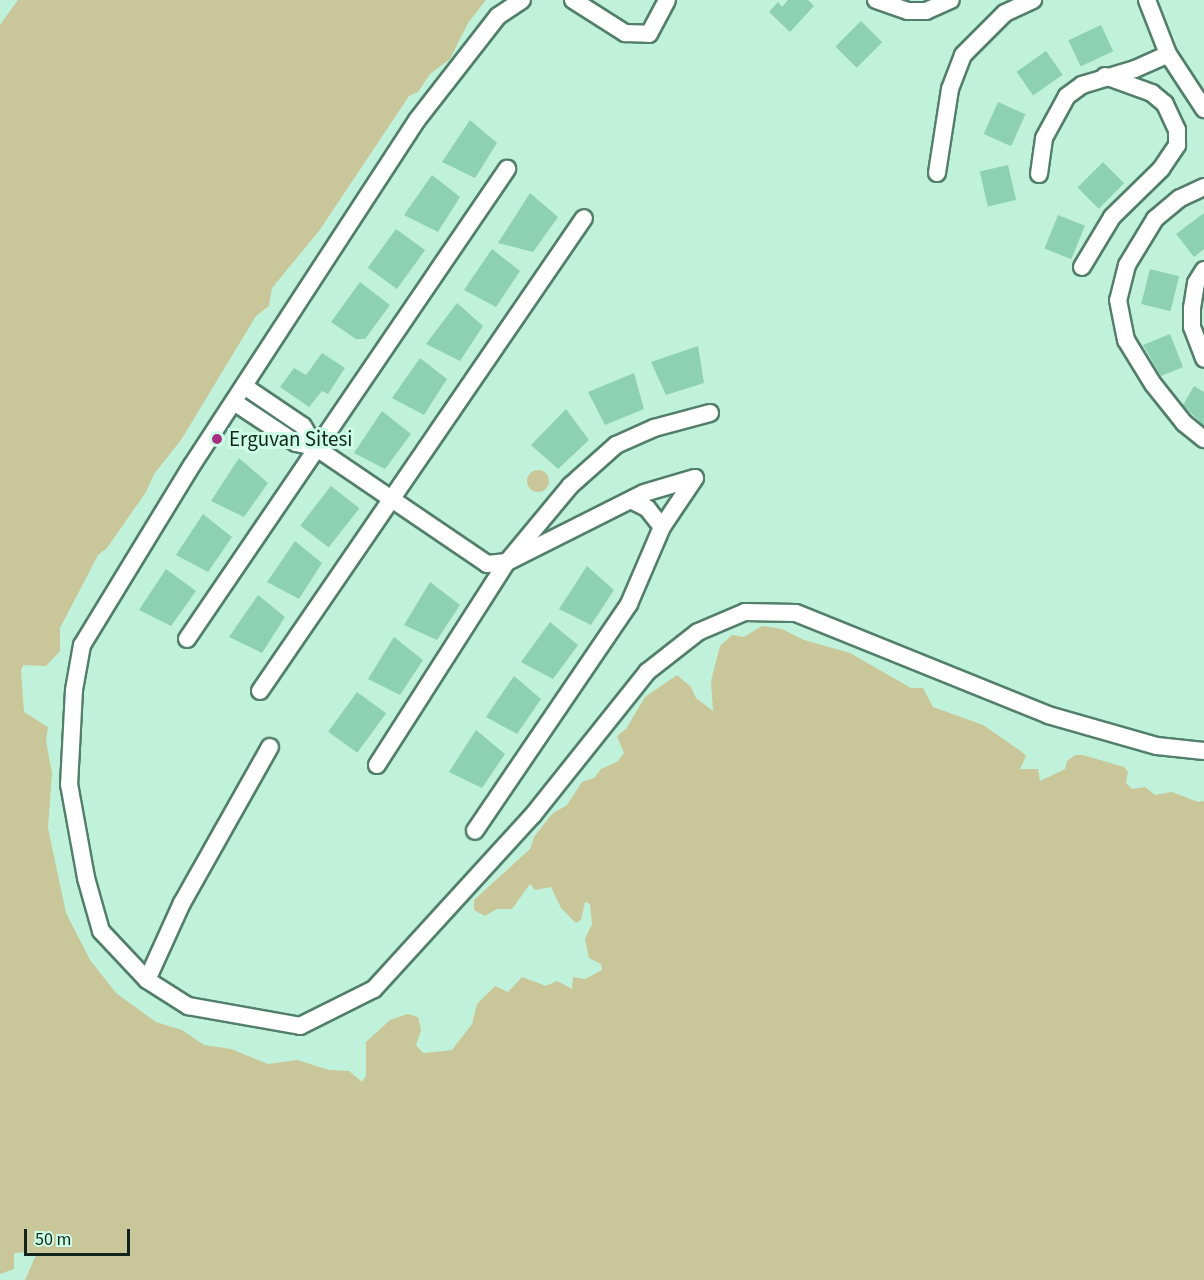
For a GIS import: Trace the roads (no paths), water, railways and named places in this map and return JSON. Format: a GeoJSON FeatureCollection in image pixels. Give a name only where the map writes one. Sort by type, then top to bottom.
{"type":"FeatureCollection","features":[{"type":"Feature","properties":{"kind":"street"},"geometry":{"type":"LineString","coordinates":[[522,0],[498,16],[417,120],[244,386],[82,645],[74,690],[69,784],[86,878],[101,931],[147,980],[188,1006],[300,1026],[374,989],[533,815],[647,672],[698,632],[745,612],[796,613],[1048,715],[1157,746],[1204,751]]}},
{"type":"Feature","properties":{"kind":"street"},"geometry":{"type":"LineString","coordinates":[[573,0],[625,33],[649,34],[667,0]]}},
{"type":"Feature","properties":{"kind":"street"},"geometry":{"type":"LineString","coordinates":[[876,0],[908,12],[926,11],[951,0]]}},
{"type":"Feature","properties":{"kind":"street"},"geometry":{"type":"LineString","coordinates":[[937,172],[950,89],[963,55],[1005,13],[1034,0]]}},
{"type":"Feature","properties":{"kind":"street"},"geometry":{"type":"LineString","coordinates":[[1147,0],[1168,54],[1204,109]]}},
{"type":"Feature","properties":{"kind":"street"},"geometry":{"type":"LineString","coordinates":[[1039,174],[1044,138],[1058,110],[1082,85],[1105,76],[1135,69],[1168,54]]}},
{"type":"Feature","properties":{"kind":"street"},"geometry":{"type":"LineString","coordinates":[[1083,267],[1112,217],[1161,169],[1177,145],[1178,130],[1165,104],[1152,93],[1105,76]]}},
{"type":"Feature","properties":{"kind":"street"},"geometry":{"type":"LineString","coordinates":[[187,639],[315,447],[507,169]]}},
{"type":"Feature","properties":{"kind":"street"},"geometry":{"type":"LineString","coordinates":[[1204,187],[1180,198],[1155,219],[1127,265],[1118,300],[1126,340],[1153,384],[1184,423],[1204,439]]}},
{"type":"Feature","properties":{"kind":"street"},"geometry":{"type":"LineString","coordinates":[[260,692],[584,218]]}},
{"type":"Feature","properties":{"kind":"street"},"geometry":{"type":"LineString","coordinates":[[1204,270],[1196,283],[1192,308],[1192,327],[1204,359]]}},
{"type":"Feature","properties":{"kind":"street"},"geometry":{"type":"LineString","coordinates":[[244,386],[303,426],[315,447]]}},
{"type":"Feature","properties":{"kind":"street"},"geometry":{"type":"LineString","coordinates":[[234,402],[296,443],[315,447],[392,497],[487,564],[507,562],[633,501],[644,493],[695,478],[662,527],[629,604],[475,831]]}},
{"type":"Feature","properties":{"kind":"street"},"geometry":{"type":"LineString","coordinates":[[377,765],[507,562],[570,486],[616,445],[654,428],[710,413]]}},
{"type":"Feature","properties":{"kind":"street"},"geometry":{"type":"LineString","coordinates":[[633,501],[647,508],[662,527]]}},
{"type":"Feature","properties":{"kind":"street"},"geometry":{"type":"LineString","coordinates":[[147,980],[182,903],[270,747]]}},
{"type":"Feature","properties":{"kind":"place","name":"Erguvan Sitesi"},"geometry":{"type":"Point","coordinates":[217,439]}}]}
